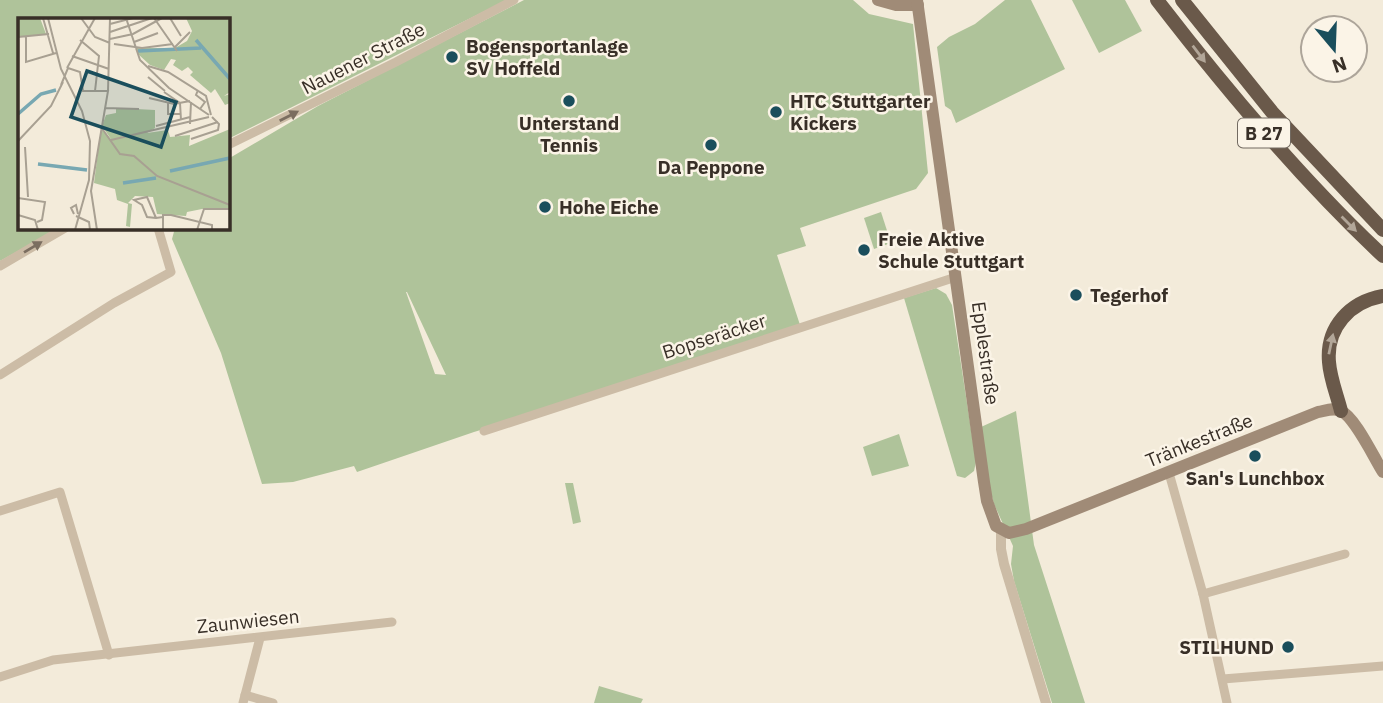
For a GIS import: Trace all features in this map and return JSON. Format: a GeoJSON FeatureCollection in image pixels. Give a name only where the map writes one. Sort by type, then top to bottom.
{"type":"FeatureCollection","features":[{"type":"Feature","properties":{"kind":"highway","name":"B 27"},"geometry":{"type":"LineString","coordinates":[[1157,0],[1258,127],[1304,178],[1383,256]]}},
{"type":"Feature","properties":{"kind":"highway","name":"B 27"},"geometry":{"type":"LineString","coordinates":[[1182,0],[1272,112],[1383,230]]}},
{"type":"Feature","properties":{"kind":"highway"},"geometry":{"type":"LineString","coordinates":[[1341,411],[1328,364],[1329,346],[1335,328],[1345,313],[1357,304],[1383,296]]}},
{"type":"Feature","properties":{"kind":"main road"},"geometry":{"type":"LineString","coordinates":[[878,0],[896,5],[917,2]]}},
{"type":"Feature","properties":{"kind":"main road","name":"Epplestraße"},"geometry":{"type":"LineString","coordinates":[[917,2],[987,500],[996,526],[1002,531]]}},
{"type":"Feature","properties":{"kind":"main road","name":"Tränkestraße"},"geometry":{"type":"LineString","coordinates":[[1002,531],[1009,533],[1026,529],[1318,412],[1331,409],[1341,411]]}},
{"type":"Feature","properties":{"kind":"main road"},"geometry":{"type":"LineString","coordinates":[[1341,411],[1350,419],[1383,472]]}},
{"type":"Feature","properties":{"kind":"street","name":"Nauener Straße"},"geometry":{"type":"LineString","coordinates":[[229,145],[514,0]]}},
{"type":"Feature","properties":{"kind":"street"},"geometry":{"type":"LineString","coordinates":[[0,266],[63,229]]}},
{"type":"Feature","properties":{"kind":"street"},"geometry":{"type":"LineString","coordinates":[[0,375],[114,303],[171,272],[158,229]]}},
{"type":"Feature","properties":{"kind":"street","name":"Bopseräcker"},"geometry":{"type":"LineString","coordinates":[[484,431],[956,276]]}},
{"type":"Feature","properties":{"kind":"street"},"geometry":{"type":"LineString","coordinates":[[1169,473],[1203,594],[1227,703]]}},
{"type":"Feature","properties":{"kind":"street"},"geometry":{"type":"LineString","coordinates":[[0,511],[60,492],[109,655]]}},
{"type":"Feature","properties":{"kind":"street","name":"Epplestraße"},"geometry":{"type":"LineString","coordinates":[[1002,531],[1004,564],[1046,703]]}},
{"type":"Feature","properties":{"kind":"street"},"geometry":{"type":"LineString","coordinates":[[1203,594],[1345,554]]}},
{"type":"Feature","properties":{"kind":"street","name":"Zaunwiesen"},"geometry":{"type":"LineString","coordinates":[[0,677],[53,660],[392,622]]}},
{"type":"Feature","properties":{"kind":"street"},"geometry":{"type":"LineString","coordinates":[[260,638],[244,699],[273,703]]}},
{"type":"Feature","properties":{"kind":"street"},"geometry":{"type":"LineString","coordinates":[[1223,679],[1383,666]]}},
{"type":"Feature","properties":{"kind":"green space"},"geometry":{"type":"Polygon","coordinates":[[[0,0],[507,0],[229,139],[229,18],[18,18],[18,229],[58,229],[0,261],[0,0]]]}},
{"type":"Feature","properties":{"kind":"green space","name":"Hohe Eiche"},"geometry":{"type":"Polygon","coordinates":[[[524,0],[853,0],[869,14],[913,24],[928,173],[916,189],[800,228],[806,246],[777,255],[802,331],[474,432],[357,472],[354,466],[293,482],[262,484],[221,353],[172,239],[175,229],[229,229],[229,158],[318,106],[524,0]],[[406,292],[435,374],[446,375],[407,292],[406,292]]]}},
{"type":"Feature","properties":{"kind":"green space"},"geometry":{"type":"Polygon","coordinates":[[[1005,0],[1031,0],[1065,69],[956,123],[951,110],[945,106],[937,47],[949,37],[975,24],[1005,0]]]}},
{"type":"Feature","properties":{"kind":"green space"},"geometry":{"type":"Polygon","coordinates":[[[1072,0],[1125,0],[1142,31],[1099,53],[1072,0]]]}},
{"type":"Feature","properties":{"kind":"green space"},"geometry":{"type":"Polygon","coordinates":[[[881,212],[891,243],[874,249],[864,218],[881,212]]]}},
{"type":"Feature","properties":{"kind":"green space"},"geometry":{"type":"Polygon","coordinates":[[[936,288],[946,294],[952,305],[976,462],[974,471],[965,478],[957,476],[904,298],[936,288]]]}},
{"type":"Feature","properties":{"kind":"green space"},"geometry":{"type":"Polygon","coordinates":[[[1016,411],[1034,545],[1085,703],[1052,703],[1014,581],[1011,564],[1013,546],[989,486],[981,427],[1016,411]]]}},
{"type":"Feature","properties":{"kind":"green space"},"geometry":{"type":"Polygon","coordinates":[[[899,434],[909,466],[872,476],[863,447],[899,434]]]}},
{"type":"Feature","properties":{"kind":"green space"},"geometry":{"type":"Polygon","coordinates":[[[565,483],[573,483],[581,522],[573,524],[565,483]]]}},
{"type":"Feature","properties":{"kind":"green space"},"geometry":{"type":"Polygon","coordinates":[[[599,686],[643,699],[641,703],[594,703],[599,686]]]}},
{"type":"Feature","properties":{"kind":"place","name":"Bogensportanlage SV Hoffeld"},"geometry":{"type":"Point","coordinates":[452,57]}},
{"type":"Feature","properties":{"kind":"place","name":"Unterstand Tennis"},"geometry":{"type":"Point","coordinates":[569,101]}},
{"type":"Feature","properties":{"kind":"place","name":"HTC Stuttgarter Kickers"},"geometry":{"type":"Point","coordinates":[776,112]}},
{"type":"Feature","properties":{"kind":"place","name":"Da Peppone"},"geometry":{"type":"Point","coordinates":[711,145]}},
{"type":"Feature","properties":{"kind":"place","name":"Hohe Eiche"},"geometry":{"type":"Point","coordinates":[545,207]}},
{"type":"Feature","properties":{"kind":"place","name":"Freie Aktive Schule Stuttgart"},"geometry":{"type":"Point","coordinates":[864,250]}},
{"type":"Feature","properties":{"kind":"place","name":"Tegerhof"},"geometry":{"type":"Point","coordinates":[1076,295]}},
{"type":"Feature","properties":{"kind":"place","name":"San's Lunchbox"},"geometry":{"type":"Point","coordinates":[1255,456]}},
{"type":"Feature","properties":{"kind":"place","name":"STILHUND"},"geometry":{"type":"Point","coordinates":[1288,647]}}]}
